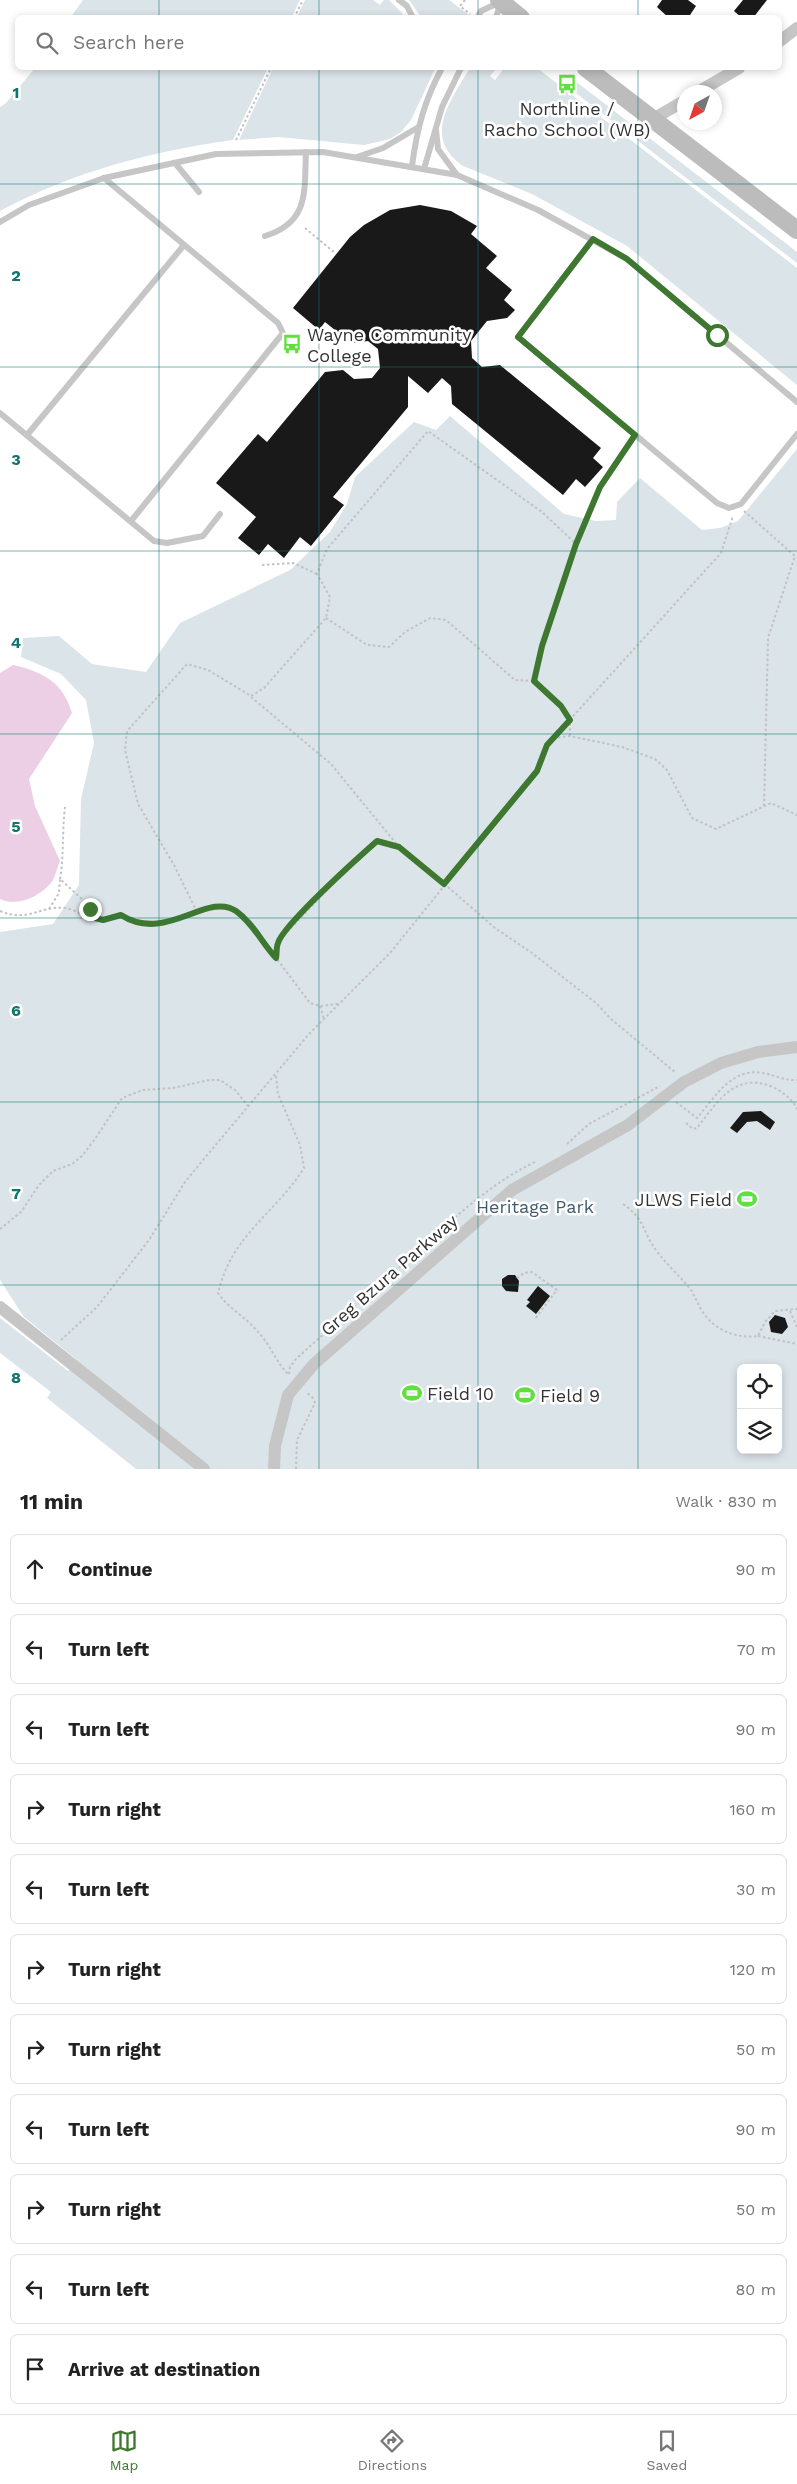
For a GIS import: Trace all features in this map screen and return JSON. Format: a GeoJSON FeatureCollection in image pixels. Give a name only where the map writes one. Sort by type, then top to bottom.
{"type":"FeatureCollection","features":[{"type":"Feature","properties":{"kind":"main road"},"geometry":{"type":"LineString","coordinates":[[499,5],[516,15]]}},
{"type":"Feature","properties":{"kind":"main road"},"geometry":{"type":"LineString","coordinates":[[589,70],[797,230]]}},
{"type":"Feature","properties":{"kind":"street"},"geometry":{"type":"LineString","coordinates":[[782,39],[797,28]]}},
{"type":"Feature","properties":{"kind":"street"},"geometry":{"type":"LineString","coordinates":[[710,85],[736,70]]}},
{"type":"Feature","properties":{"kind":"street"},"geometry":{"type":"LineString","coordinates":[[653,119],[677,105]]}},
{"type":"Feature","properties":{"kind":"street","name":"Greg Bzura Parkway"},"geometry":{"type":"LineString","coordinates":[[273,1468],[275,1446],[294,1379],[314,1364],[512,1190],[628,1125],[684,1082],[721,1063],[758,1052],[797,1047]]}},
{"type":"Feature","properties":{"kind":"street"},"geometry":{"type":"LineString","coordinates":[[0,1306],[204,1469]]}},
{"type":"Feature","properties":{"kind":"lane"},"geometry":{"type":"LineString","coordinates":[[399,0],[407,6],[412,15]]}},
{"type":"Feature","properties":{"kind":"lane"},"geometry":{"type":"LineString","coordinates":[[478,15],[481,11],[499,5]]}},
{"type":"Feature","properties":{"kind":"lane"},"geometry":{"type":"LineString","coordinates":[[412,166],[417,128],[431,87],[441,70]]}},
{"type":"Feature","properties":{"kind":"lane"},"geometry":{"type":"LineString","coordinates":[[424,168],[442,107],[460,70]]}},
{"type":"Feature","properties":{"kind":"lane"},"geometry":{"type":"LineString","coordinates":[[436,126],[438,149],[457,176]]}},
{"type":"Feature","properties":{"kind":"lane"},"geometry":{"type":"LineString","coordinates":[[356,157],[384,148],[417,128]]}},
{"type":"Feature","properties":{"kind":"lane"},"geometry":{"type":"LineString","coordinates":[[265,236],[282,230],[296,217],[304,194],[306,152]]}},
{"type":"Feature","properties":{"kind":"lane"},"geometry":{"type":"LineString","coordinates":[[0,222],[29,205],[104,178],[216,154],[323,152],[424,168],[457,176],[538,210],[627,259],[797,402]]}},
{"type":"Feature","properties":{"kind":"lane"},"geometry":{"type":"LineString","coordinates":[[176,163],[198,192]]}},
{"type":"Feature","properties":{"kind":"lane"},"geometry":{"type":"LineString","coordinates":[[104,178],[278,324],[283,333],[131,522]]}},
{"type":"Feature","properties":{"kind":"lane"},"geometry":{"type":"LineString","coordinates":[[593,239],[518,337],[716,503],[729,508],[741,504],[797,434]]}},
{"type":"Feature","properties":{"kind":"lane"},"geometry":{"type":"LineString","coordinates":[[27,436],[184,245]]}},
{"type":"Feature","properties":{"kind":"lane"},"geometry":{"type":"LineString","coordinates":[[0,414],[154,540],[167,543],[203,536],[220,514]]}},
{"type":"Feature","properties":{"kind":"path"},"geometry":{"type":"LineString","coordinates":[[296,15],[303,0]]}},
{"type":"Feature","properties":{"kind":"path"},"geometry":{"type":"LineString","coordinates":[[465,0],[460,6],[472,15]]}},
{"type":"Feature","properties":{"kind":"path"},"geometry":{"type":"LineString","coordinates":[[236,140],[270,70]]}},
{"type":"Feature","properties":{"kind":"path"},"geometry":{"type":"LineString","coordinates":[[305,228],[335,253]]}},
{"type":"Feature","properties":{"kind":"path"},"geometry":{"type":"LineString","coordinates":[[317,574],[327,549],[428,431],[542,512],[576,544]]}},
{"type":"Feature","properties":{"kind":"path"},"geometry":{"type":"LineString","coordinates":[[534,681],[542,646],[576,544],[600,487],[635,435]]}},
{"type":"Feature","properties":{"kind":"path"},"geometry":{"type":"LineString","coordinates":[[53,1350],[63,1337],[97,1307],[149,1240],[185,1182],[248,1106],[276,1076],[309,1034],[390,953],[537,771],[547,745],[721,553],[737,505],[795,556],[768,638],[764,806]]}},
{"type":"Feature","properties":{"kind":"path"},"geometry":{"type":"LineString","coordinates":[[251,696],[264,688],[326,618],[330,597],[317,574],[292,563],[262,565]]}},
{"type":"Feature","properties":{"kind":"path"},"geometry":{"type":"LineString","coordinates":[[326,618],[367,645],[389,647],[405,632],[430,618],[446,620],[515,680],[534,681],[561,706],[570,720],[570,736]]}},
{"type":"Feature","properties":{"kind":"path"},"geometry":{"type":"LineString","coordinates":[[197,912],[174,865],[138,804],[125,750],[127,731],[187,664],[208,670],[251,696],[331,764],[399,847],[495,928],[532,953],[596,1003],[611,1019],[673,1070],[684,1082]]}},
{"type":"Feature","properties":{"kind":"path"},"geometry":{"type":"LineString","coordinates":[[553,738],[570,736],[622,747],[655,759],[667,770],[692,818],[716,830],[771,803],[797,815]]}},
{"type":"Feature","properties":{"kind":"path"},"geometry":{"type":"LineString","coordinates":[[49,909],[60,893],[63,860],[61,846],[65,807]]}},
{"type":"Feature","properties":{"kind":"path"},"geometry":{"type":"LineString","coordinates":[[276,958],[278,942],[354,861],[377,841],[399,847]]}},
{"type":"Feature","properties":{"kind":"path"},"geometry":{"type":"LineString","coordinates":[[60,879],[83,900],[95,918]]}},
{"type":"Feature","properties":{"kind":"path"},"geometry":{"type":"LineString","coordinates":[[0,911],[20,916],[37,914],[49,909],[65,908],[103,920],[121,915],[132,922],[163,924],[222,905],[235,910],[247,921],[310,1002],[320,1006],[338,1004]]}},
{"type":"Feature","properties":{"kind":"path"},"geometry":{"type":"LineString","coordinates":[[320,1006],[324,1020]]}},
{"type":"Feature","properties":{"kind":"path"},"geometry":{"type":"LineString","coordinates":[[697,1118],[735,1075],[750,1071],[789,1080],[797,1080]]}},
{"type":"Feature","properties":{"kind":"path"},"geometry":{"type":"LineString","coordinates":[[276,1076],[278,1094],[300,1145],[304,1168],[294,1184],[248,1231],[221,1278],[218,1293],[224,1303],[242,1314],[261,1335],[278,1364],[313,1398],[315,1403],[297,1440],[296,1469]]}},
{"type":"Feature","properties":{"kind":"path"},"geometry":{"type":"LineString","coordinates":[[0,1228],[21,1212],[39,1185],[54,1171],[72,1164],[82,1156],[122,1098],[143,1090],[173,1088],[209,1080],[220,1080],[235,1090],[248,1106]]}},
{"type":"Feature","properties":{"kind":"path"},"geometry":{"type":"LineString","coordinates":[[686,1123],[693,1129],[702,1122],[735,1085],[765,1084],[781,1091],[797,1109]]}},
{"type":"Feature","properties":{"kind":"path"},"geometry":{"type":"LineString","coordinates":[[565,1146],[589,1124],[657,1086],[665,1086],[684,1109],[702,1122]]}},
{"type":"Feature","properties":{"kind":"path"},"geometry":{"type":"LineString","coordinates":[[723,1088],[727,1092]]}},
{"type":"Feature","properties":{"kind":"path"},"geometry":{"type":"LineString","coordinates":[[294,1379],[289,1369],[296,1359],[451,1220],[509,1176],[539,1160]]}},
{"type":"Feature","properties":{"kind":"path"},"geometry":{"type":"LineString","coordinates":[[623,1204],[636,1213],[654,1248],[691,1290],[703,1312],[714,1324],[727,1332],[745,1338],[758,1336],[797,1344]]}},
{"type":"Feature","properties":{"kind":"path"},"geometry":{"type":"LineString","coordinates":[[517,1278],[532,1272],[557,1290],[534,1320]]}},
{"type":"Feature","properties":{"kind":"path"},"geometry":{"type":"LineString","coordinates":[[758,1336],[765,1322],[775,1311],[797,1309]]}},
{"type":"Feature","properties":{"kind":"path"},"geometry":{"type":"LineString","coordinates":[[790,1311],[797,1327]]}},
{"type":"Feature","properties":{"kind":"green space"},"geometry":{"type":"Polygon","coordinates":[[[83,0],[300,0],[293,15],[72,15],[83,0]]]}},
{"type":"Feature","properties":{"kind":"green space"},"geometry":{"type":"Polygon","coordinates":[[[305,0],[373,0],[380,5],[384,0],[389,0],[404,15],[298,15],[305,0]]]}},
{"type":"Feature","properties":{"kind":"green space"},"geometry":{"type":"Polygon","coordinates":[[[409,0],[449,0],[469,15],[420,15],[409,0]]]}},
{"type":"Feature","properties":{"kind":"green space"},"geometry":{"type":"Polygon","coordinates":[[[33,70],[267,70],[233,140],[142,157],[113,165],[56,185],[0,211],[0,107],[6,103],[33,70]]]}},
{"type":"Feature","properties":{"kind":"green space"},"geometry":{"type":"Polygon","coordinates":[[[272,70],[434,70],[411,120],[401,132],[390,139],[364,145],[278,137],[239,140],[272,70]]]}},
{"type":"Feature","properties":{"kind":"green space"},"geometry":{"type":"Polygon","coordinates":[[[469,70],[495,70],[490,76],[495,80],[502,70],[540,70],[797,268],[797,385],[627,246],[532,194],[463,166],[451,155],[444,144],[442,131],[448,106],[469,70]]]}},
{"type":"Feature","properties":{"kind":"green space"},"geometry":{"type":"Polygon","coordinates":[[[574,80],[797,252],[797,263],[568,87],[574,80]]]}},
{"type":"Feature","properties":{"kind":"green space","name":"Heritage Park"},"geometry":{"type":"Polygon","coordinates":[[[450,416],[564,514],[596,521],[616,520],[617,502],[640,478],[702,530],[720,528],[738,521],[797,449],[797,1469],[136,1469],[47,1398],[51,1392],[0,1353],[0,1318],[68,1371],[77,1360],[24,1317],[0,1280],[0,932],[53,924],[79,885],[81,799],[94,743],[86,700],[61,674],[21,657],[23,638],[59,636],[92,664],[146,672],[180,623],[290,570],[330,532],[347,504],[355,477],[414,422],[436,430],[450,416]]]}},
{"type":"Feature","properties":{"kind":"shaded area"},"geometry":{"type":"Polygon","coordinates":[[[13,665],[34,671],[50,680],[63,693],[72,713],[29,779],[35,806],[60,861],[55,876],[46,888],[27,899],[13,902],[0,899],[0,673],[13,665]]]}},
{"type":"Feature","properties":{"kind":"building"},"geometry":{"type":"Polygon","coordinates":[[[662,0],[688,0],[696,6],[690,15],[666,15],[657,7],[662,0]]]}},
{"type":"Feature","properties":{"kind":"building"},"geometry":{"type":"Polygon","coordinates":[[[743,0],[767,0],[755,15],[739,15],[734,11],[743,0]]]}},
{"type":"Feature","properties":{"kind":"building"},"geometry":{"type":"Polygon","coordinates":[[[420,205],[451,211],[477,226],[471,234],[497,256],[486,268],[512,290],[504,300],[515,310],[507,318],[487,321],[471,341],[472,358],[482,367],[500,365],[601,448],[593,458],[603,467],[585,487],[576,479],[563,495],[452,404],[451,386],[442,378],[428,393],[408,376],[408,407],[333,497],[344,505],[311,546],[300,537],[284,558],[268,544],[259,555],[238,538],[256,517],[216,483],[258,434],[267,442],[325,372],[343,370],[354,379],[372,378],[380,368],[378,349],[368,341],[351,343],[325,322],[319,330],[293,308],[350,237],[364,225],[390,210],[420,205]]]}},
{"type":"Feature","properties":{"kind":"building"},"geometry":{"type":"Polygon","coordinates":[[[761,1111],[775,1122],[770,1130],[757,1121],[747,1122],[737,1133],[730,1128],[743,1112],[761,1111]]]}},
{"type":"Feature","properties":{"kind":"building"},"geometry":{"type":"Polygon","coordinates":[[[508,1275],[515,1275],[519,1281],[518,1292],[506,1291],[502,1286],[502,1279],[508,1275]]]}},
{"type":"Feature","properties":{"kind":"building"},"geometry":{"type":"Polygon","coordinates":[[[538,1286],[550,1296],[536,1314],[526,1306],[530,1302],[527,1300],[538,1286]]]}},
{"type":"Feature","properties":{"kind":"building"},"geometry":{"type":"Polygon","coordinates":[[[775,1315],[785,1318],[788,1327],[782,1334],[771,1332],[769,1322],[775,1315]]]}},
{"type":"Feature","properties":{"kind":"place","name":"Northline / Racho School (WB)"},"geometry":{"type":"Point","coordinates":[567,84]}},
{"type":"Feature","properties":{"kind":"place","name":"Wayne Community College"},"geometry":{"type":"Point","coordinates":[292,344]}},
{"type":"Feature","properties":{"kind":"place","name":"JLWS Field"},"geometry":{"type":"Point","coordinates":[747,1199]}},
{"type":"Feature","properties":{"kind":"place","name":"Field 10"},"geometry":{"type":"Point","coordinates":[412,1393]}},
{"type":"Feature","properties":{"kind":"place","name":"Field 9"},"geometry":{"type":"Point","coordinates":[525,1395]}},
{"type":"Feature","properties":{"kind":"route"},"geometry":{"type":"LineString","coordinates":[[90,909],[95,918],[103,920],[121,915],[132,922],[163,924],[222,905],[235,910],[247,921],[266,948],[276,958],[278,942],[292,924],[354,861],[377,841],[399,847],[444,884],[537,771],[547,745],[570,720],[561,706],[534,681],[542,646],[576,544],[600,487],[635,435],[518,337],[593,239],[627,259],[717,335]]}}]}
